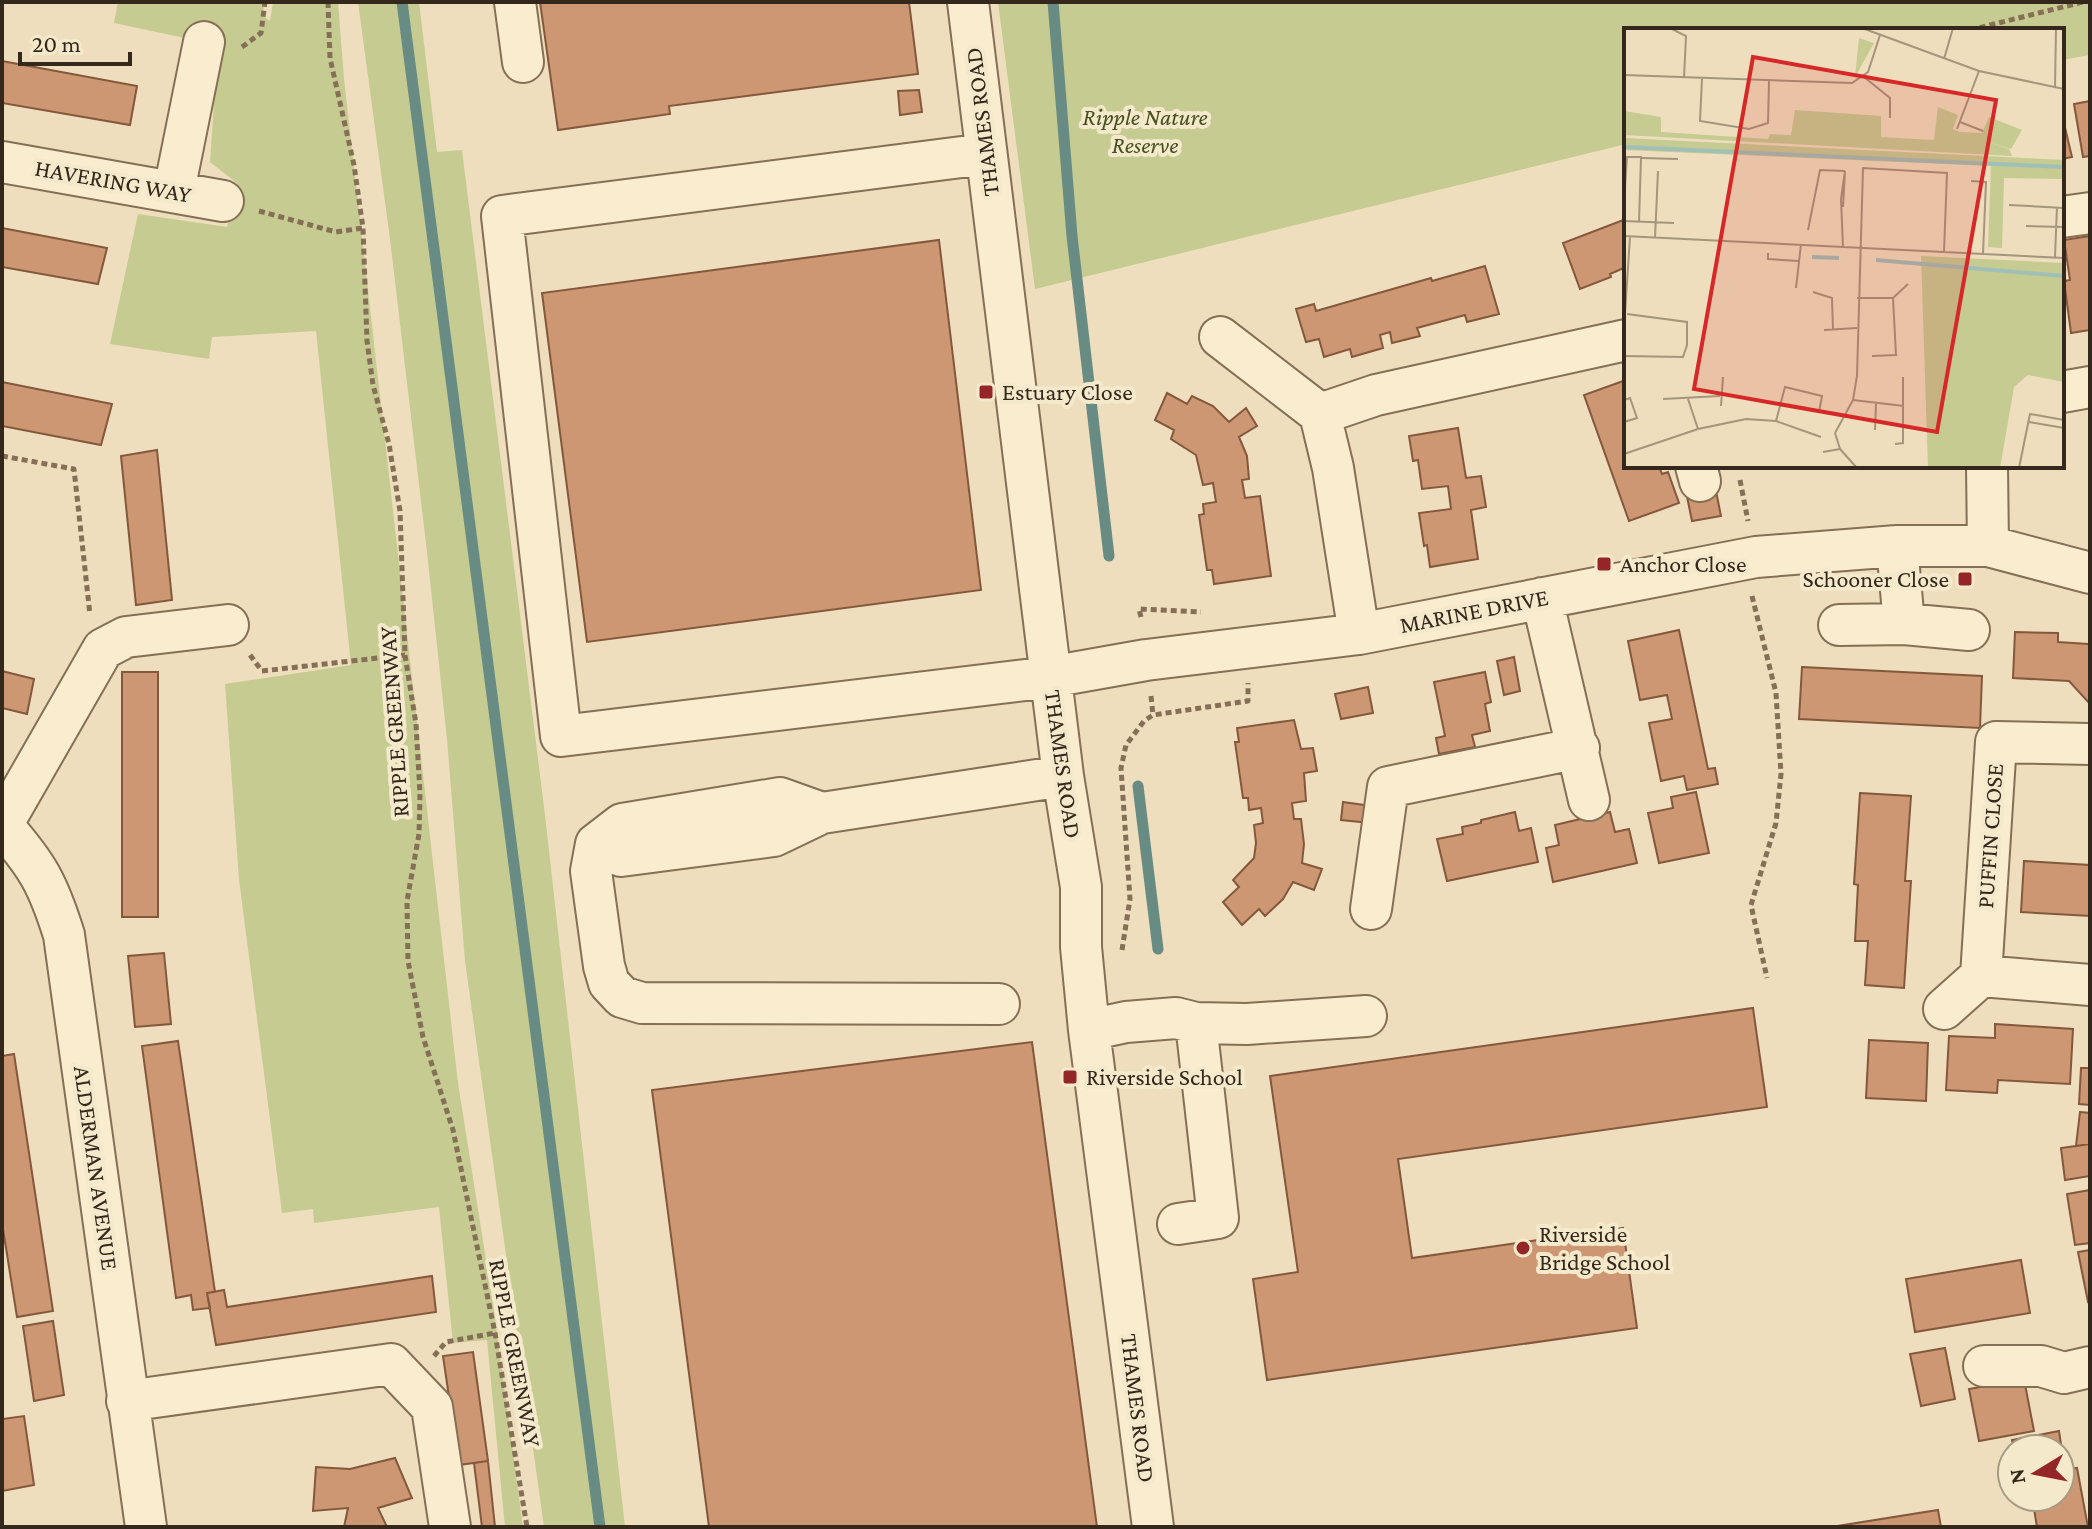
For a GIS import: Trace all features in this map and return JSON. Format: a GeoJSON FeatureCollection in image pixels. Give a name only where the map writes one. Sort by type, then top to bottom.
{"type":"FeatureCollection","features":[{"type":"Feature","properties":{"kind":"street"},"geometry":{"type":"LineString","coordinates":[[515,2],[523,62]]}},
{"type":"Feature","properties":{"kind":"street","name":"THAMES ROAD"},"geometry":{"type":"LineString","coordinates":[[968,2],[1050,677],[1081,887],[1081,947],[1089,1030],[1153,1527]]}},
{"type":"Feature","properties":{"kind":"street"},"geometry":{"type":"LineString","coordinates":[[174,191],[204,42]]}},
{"type":"Feature","properties":{"kind":"street","name":"MARINE DRIVE"},"geometry":{"type":"LineString","coordinates":[[985,154],[502,216],[561,736],[1050,677],[1146,660],[1359,634],[1750,559],[1897,546],[1988,546],[2090,573]]}},
{"type":"Feature","properties":{"kind":"street","name":"HAVERING WAY"},"geometry":{"type":"LineString","coordinates":[[2,162],[223,201]]}},
{"type":"Feature","properties":{"kind":"street"},"geometry":{"type":"LineString","coordinates":[[2064,217],[2090,213]]}},
{"type":"Feature","properties":{"kind":"street"},"geometry":{"type":"LineString","coordinates":[[1220,337],[1320,414],[1333,468],[1359,634]]}},
{"type":"Feature","properties":{"kind":"street"},"geometry":{"type":"LineString","coordinates":[[1320,414],[1376,395],[1624,340]]}},
{"type":"Feature","properties":{"kind":"street"},"geometry":{"type":"LineString","coordinates":[[2064,392],[2090,387]]}},
{"type":"Feature","properties":{"kind":"street"},"geometry":{"type":"LineString","coordinates":[[1987,468],[1988,546]]}},
{"type":"Feature","properties":{"kind":"street"},"geometry":{"type":"LineString","coordinates":[[1897,546],[1904,624]]}},
{"type":"Feature","properties":{"kind":"street"},"geometry":{"type":"LineString","coordinates":[[1542,598],[1589,800]]}},
{"type":"Feature","properties":{"kind":"street"},"geometry":{"type":"LineString","coordinates":[[1839,625],[1904,624],[1969,630]]}},
{"type":"Feature","properties":{"kind":"street","name":"ALDERMAN AVENUE"},"geometry":{"type":"LineString","coordinates":[[146,1527],[64,935],[51,893],[32,859],[2,825],[103,649],[126,637],[228,625]]}},
{"type":"Feature","properties":{"kind":"street","name":"PUFFIN CLOSE"},"geometry":{"type":"LineString","coordinates":[[1981,976],[1996,742],[2090,744]]}},
{"type":"Feature","properties":{"kind":"street"},"geometry":{"type":"LineString","coordinates":[[1371,909],[1388,787],[1579,748]]}},
{"type":"Feature","properties":{"kind":"street"},"geometry":{"type":"LineString","coordinates":[[999,1004],[642,1003],[622,997],[609,983],[600,943],[591,871],[596,844],[621,856],[774,836],[822,813],[1063,776]]}},
{"type":"Feature","properties":{"kind":"street"},"geometry":{"type":"LineString","coordinates":[[1944,1009],[1981,976],[2090,985]]}},
{"type":"Feature","properties":{"kind":"street"},"geometry":{"type":"LineString","coordinates":[[1089,1030],[1126,1022],[1176,1018],[1196,1023],[1247,1024],[1366,1016]]}},
{"type":"Feature","properties":{"kind":"street"},"geometry":{"type":"LineString","coordinates":[[1178,1224],[1218,1218],[1196,1023]]}},
{"type":"Feature","properties":{"kind":"street"},"geometry":{"type":"LineString","coordinates":[[127,1401],[391,1364],[432,1407],[450,1527]]}},
{"type":"Feature","properties":{"kind":"street"},"geometry":{"type":"LineString","coordinates":[[1984,1366],[2041,1366],[2064,1373],[2090,1367]]}},
{"type":"Feature","properties":{"kind":"path","name":"RIPPLE GREENWAY"},"geometry":{"type":"LineString","coordinates":[[328,2],[330,58],[354,165],[363,228],[367,341],[373,385],[389,444],[400,511],[405,655],[416,724],[420,794],[419,834],[407,901],[408,961],[423,1037],[453,1130],[495,1333],[527,1527]]}},
{"type":"Feature","properties":{"kind":"path"},"geometry":{"type":"LineString","coordinates":[[1978,28],[2083,2]]}},
{"type":"Feature","properties":{"kind":"path"},"geometry":{"type":"LineString","coordinates":[[223,201],[326,231],[363,228]]}},
{"type":"Feature","properties":{"kind":"path"},"geometry":{"type":"LineString","coordinates":[[2,456],[74,469],[95,660]]}},
{"type":"Feature","properties":{"kind":"path"},"geometry":{"type":"LineString","coordinates":[[1737,468],[1750,559],[1776,693],[1781,774],[1776,823],[1751,905],[1767,978]]}},
{"type":"Feature","properties":{"kind":"path"},"geometry":{"type":"LineString","coordinates":[[1139,609],[1141,617]]}},
{"type":"Feature","properties":{"kind":"path"},"geometry":{"type":"LineString","coordinates":[[228,625],[262,671],[405,655]]}},
{"type":"Feature","properties":{"kind":"path"},"geometry":{"type":"LineString","coordinates":[[1150,692],[1153,715],[1248,701],[1248,686]]}},
{"type":"Feature","properties":{"kind":"path"},"geometry":{"type":"LineString","coordinates":[[412,1386],[446,1342],[495,1333]]}},
{"type":"Feature","properties":{"kind":"green space"},"geometry":{"type":"Polygon","coordinates":[[[118,2],[264,2],[263,16],[270,21],[273,2],[338,2],[344,79],[458,1083],[493,1304],[523,1527],[505,1527],[487,1340],[453,1343],[439,1207],[314,1223],[313,1209],[282,1213],[239,879],[225,684],[351,665],[316,331],[212,337],[209,359],[110,344],[138,214],[227,227],[238,184],[210,162],[218,45],[114,23],[118,2]]]}},
{"type":"Feature","properties":{"kind":"green space"},"geometry":{"type":"Polygon","coordinates":[[[358,2],[419,2],[437,152],[462,150],[545,815],[625,1527],[544,1527],[465,961],[447,739],[427,552],[358,2]]]}},
{"type":"Feature","properties":{"kind":"green space","name":"Ripple Nature Reserve"},"geometry":{"type":"Polygon","coordinates":[[[998,2],[2090,2],[2090,55],[2064,60],[2064,28],[1624,28],[1624,144],[1035,289],[998,2]]]}},
{"type":"Feature","properties":{"kind":"building"},"geometry":{"type":"Polygon","coordinates":[[[540,2],[909,2],[918,74],[669,106],[670,114],[558,130],[540,2]]]}},
{"type":"Feature","properties":{"kind":"building"},"geometry":{"type":"Polygon","coordinates":[[[2,61],[137,86],[130,125],[2,103],[2,61]]]}},
{"type":"Feature","properties":{"kind":"building"},"geometry":{"type":"Polygon","coordinates":[[[919,90],[922,112],[900,115],[898,91],[919,90]]]}},
{"type":"Feature","properties":{"kind":"building"},"geometry":{"type":"Polygon","coordinates":[[[2090,101],[2090,156],[2083,157],[2074,104],[2090,101]]]}},
{"type":"Feature","properties":{"kind":"building"},"geometry":{"type":"Polygon","coordinates":[[[2064,123],[2072,157],[2064,159],[2064,123]]]}},
{"type":"Feature","properties":{"kind":"building"},"geometry":{"type":"Polygon","coordinates":[[[1624,220],[1624,268],[1610,274],[1611,277],[1580,289],[1563,243],[1624,220]]]}},
{"type":"Feature","properties":{"kind":"building"},"geometry":{"type":"Polygon","coordinates":[[[2,228],[107,248],[98,284],[2,267],[2,228]]]}},
{"type":"Feature","properties":{"kind":"building"},"geometry":{"type":"Polygon","coordinates":[[[2090,236],[2090,330],[2071,333],[2064,281],[2070,280],[2064,240],[2090,236]]]}},
{"type":"Feature","properties":{"kind":"building"},"geometry":{"type":"Polygon","coordinates":[[[939,240],[981,590],[587,642],[542,293],[939,240]]]}},
{"type":"Feature","properties":{"kind":"building"},"geometry":{"type":"Polygon","coordinates":[[[1485,266],[1499,314],[1467,322],[1465,315],[1417,328],[1420,336],[1392,343],[1390,332],[1380,335],[1383,348],[1352,357],[1350,349],[1324,357],[1319,339],[1306,342],[1296,309],[1314,304],[1316,311],[1485,266]]]}},
{"type":"Feature","properties":{"kind":"building"},"geometry":{"type":"Polygon","coordinates":[[[1624,381],[1624,468],[1660,468],[1662,474],[1668,472],[1679,503],[1629,521],[1584,395],[1624,381]]]}},
{"type":"Feature","properties":{"kind":"building"},"geometry":{"type":"Polygon","coordinates":[[[2,382],[112,404],[101,445],[2,426],[2,382]]]}},
{"type":"Feature","properties":{"kind":"building"},"geometry":{"type":"Polygon","coordinates":[[[1167,393],[1187,404],[1192,396],[1213,406],[1229,422],[1246,408],[1257,426],[1239,437],[1247,456],[1249,479],[1242,480],[1245,498],[1260,496],[1271,576],[1214,584],[1212,570],[1207,570],[1199,515],[1204,514],[1203,504],[1216,502],[1213,483],[1203,485],[1196,455],[1171,439],[1174,430],[1155,420],[1167,393]]]}},
{"type":"Feature","properties":{"kind":"building"},"geometry":{"type":"Polygon","coordinates":[[[1458,428],[1466,478],[1481,476],[1486,507],[1471,510],[1478,559],[1430,567],[1419,513],[1451,509],[1448,486],[1422,489],[1418,460],[1413,461],[1409,436],[1458,428]]]}},
{"type":"Feature","properties":{"kind":"building"},"geometry":{"type":"Polygon","coordinates":[[[157,450],[172,600],[136,605],[121,456],[157,450]]]}},
{"type":"Feature","properties":{"kind":"building"},"geometry":{"type":"Polygon","coordinates":[[[1714,481],[1721,516],[1692,521],[1685,487],[1714,481]]]}},
{"type":"Feature","properties":{"kind":"building"},"geometry":{"type":"Polygon","coordinates":[[[1679,630],[1708,769],[1715,768],[1718,784],[1687,790],[1684,776],[1661,781],[1649,723],[1672,719],[1667,695],[1640,700],[1628,641],[1679,630]]]}},
{"type":"Feature","properties":{"kind":"building"},"geometry":{"type":"Polygon","coordinates":[[[2015,632],[2058,633],[2058,642],[2088,644],[2090,704],[2069,681],[2013,678],[2015,632]]]}},
{"type":"Feature","properties":{"kind":"building"},"geometry":{"type":"Polygon","coordinates":[[[1514,657],[1520,691],[1504,695],[1497,661],[1514,657]]]}},
{"type":"Feature","properties":{"kind":"building"},"geometry":{"type":"Polygon","coordinates":[[[1802,667],[1982,676],[1980,728],[1799,719],[1802,667]]]}},
{"type":"Feature","properties":{"kind":"building"},"geometry":{"type":"Polygon","coordinates":[[[2,671],[34,679],[27,714],[2,708],[2,671]]]}},
{"type":"Feature","properties":{"kind":"building"},"geometry":{"type":"Polygon","coordinates":[[[122,672],[158,672],[158,917],[122,917],[122,672]]]}},
{"type":"Feature","properties":{"kind":"building"},"geometry":{"type":"Polygon","coordinates":[[[1485,672],[1491,702],[1485,704],[1490,731],[1472,735],[1475,747],[1439,754],[1436,738],[1445,736],[1434,682],[1485,672]]]}},
{"type":"Feature","properties":{"kind":"building"},"geometry":{"type":"Polygon","coordinates":[[[1368,687],[1373,713],[1341,719],[1335,694],[1368,687]]]}},
{"type":"Feature","properties":{"kind":"building"},"geometry":{"type":"Polygon","coordinates":[[[1294,720],[1301,749],[1313,748],[1317,771],[1304,773],[1306,801],[1292,803],[1294,819],[1301,819],[1304,844],[1302,863],[1322,869],[1314,890],[1293,882],[1283,899],[1265,916],[1259,909],[1242,925],[1223,902],[1239,887],[1233,880],[1254,858],[1254,825],[1263,823],[1261,808],[1249,810],[1248,798],[1243,798],[1235,742],[1239,742],[1237,728],[1294,720]]]}},
{"type":"Feature","properties":{"kind":"building"},"geometry":{"type":"Polygon","coordinates":[[[1696,792],[1709,853],[1659,863],[1648,813],[1673,808],[1671,797],[1696,792]]]}},
{"type":"Feature","properties":{"kind":"building"},"geometry":{"type":"Polygon","coordinates":[[[1860,793],[1911,796],[1905,881],[1911,881],[1904,988],[1865,985],[1868,941],[1855,941],[1858,885],[1854,884],[1860,793]]]}},
{"type":"Feature","properties":{"kind":"building"},"geometry":{"type":"Polygon","coordinates":[[[1343,802],[1372,806],[1370,823],[1341,820],[1343,802]]]}},
{"type":"Feature","properties":{"kind":"building"},"geometry":{"type":"Polygon","coordinates":[[[1515,812],[1519,831],[1531,828],[1538,862],[1447,881],[1437,839],[1463,834],[1462,827],[1515,812]]]}},
{"type":"Feature","properties":{"kind":"building"},"geometry":{"type":"Polygon","coordinates":[[[1610,812],[1615,832],[1629,829],[1637,863],[1553,882],[1546,848],[1559,845],[1555,825],[1610,812]]]}},
{"type":"Feature","properties":{"kind":"building"},"geometry":{"type":"Polygon","coordinates":[[[2024,861],[2090,865],[2090,916],[2021,912],[2024,861]]]}},
{"type":"Feature","properties":{"kind":"building"},"geometry":{"type":"Polygon","coordinates":[[[164,953],[171,1024],[135,1027],[128,956],[164,953]]]}},
{"type":"Feature","properties":{"kind":"building"},"geometry":{"type":"Polygon","coordinates":[[[1753,1008],[1767,1107],[1398,1159],[1412,1258],[1623,1228],[1637,1328],[1267,1380],[1253,1279],[1298,1272],[1270,1076],[1753,1008]]]}},
{"type":"Feature","properties":{"kind":"building"},"geometry":{"type":"Polygon","coordinates":[[[1995,1024],[2073,1029],[2070,1084],[1998,1080],[1997,1093],[1946,1090],[1949,1036],[1995,1038],[1995,1024]]]}},
{"type":"Feature","properties":{"kind":"building"},"geometry":{"type":"Polygon","coordinates":[[[1869,1040],[1928,1043],[1926,1101],[1866,1098],[1869,1040]]]}},
{"type":"Feature","properties":{"kind":"building"},"geometry":{"type":"Polygon","coordinates":[[[178,1041],[215,1292],[207,1293],[210,1308],[193,1310],[191,1295],[176,1298],[142,1046],[178,1041]]]}},
{"type":"Feature","properties":{"kind":"building"},"geometry":{"type":"Polygon","coordinates":[[[1032,1042],[1097,1527],[709,1527],[652,1090],[1032,1042]]]}},
{"type":"Feature","properties":{"kind":"building"},"geometry":{"type":"Polygon","coordinates":[[[14,1054],[53,1311],[17,1317],[2,1223],[2,1056],[14,1054]]]}},
{"type":"Feature","properties":{"kind":"building"},"geometry":{"type":"Polygon","coordinates":[[[2081,1068],[2090,1068],[2090,1105],[2079,1104],[2081,1068]]]}},
{"type":"Feature","properties":{"kind":"building"},"geometry":{"type":"Polygon","coordinates":[[[2080,1112],[2090,1113],[2090,1144],[2076,1146],[2080,1112]]]}},
{"type":"Feature","properties":{"kind":"building"},"geometry":{"type":"Polygon","coordinates":[[[2090,1144],[2090,1176],[2065,1180],[2061,1148],[2090,1144]]]}},
{"type":"Feature","properties":{"kind":"building"},"geometry":{"type":"Polygon","coordinates":[[[2090,1190],[2090,1243],[2075,1245],[2067,1194],[2090,1190]]]}},
{"type":"Feature","properties":{"kind":"building"},"geometry":{"type":"Polygon","coordinates":[[[2090,1250],[2090,1301],[2088,1302],[2078,1252],[2090,1250]]]}},
{"type":"Feature","properties":{"kind":"building"},"geometry":{"type":"Polygon","coordinates":[[[2021,1260],[2030,1313],[1915,1332],[1906,1279],[2021,1260]]]}},
{"type":"Feature","properties":{"kind":"building"},"geometry":{"type":"Polygon","coordinates":[[[432,1276],[436,1312],[216,1345],[207,1293],[224,1290],[227,1307],[432,1276]]]}},
{"type":"Feature","properties":{"kind":"building"},"geometry":{"type":"Polygon","coordinates":[[[53,1321],[64,1395],[34,1401],[23,1326],[53,1321]]]}},
{"type":"Feature","properties":{"kind":"building"},"geometry":{"type":"Polygon","coordinates":[[[1945,1348],[1955,1399],[1921,1406],[1910,1354],[1945,1348]]]}},
{"type":"Feature","properties":{"kind":"building"},"geometry":{"type":"Polygon","coordinates":[[[473,1352],[488,1461],[459,1465],[443,1356],[473,1352]]]}},
{"type":"Feature","properties":{"kind":"building"},"geometry":{"type":"Polygon","coordinates":[[[2024,1379],[2034,1431],[1996,1433],[1996,1438],[1979,1441],[1969,1389],[2024,1379]]]}},
{"type":"Feature","properties":{"kind":"building"},"geometry":{"type":"Polygon","coordinates":[[[24,1416],[34,1485],[2,1491],[2,1419],[24,1416]]]}},
{"type":"Feature","properties":{"kind":"building"},"geometry":{"type":"Polygon","coordinates":[[[395,1458],[412,1498],[378,1508],[387,1527],[344,1527],[348,1508],[313,1511],[316,1467],[350,1469],[395,1458]]]}},
{"type":"Feature","properties":{"kind":"building"},"geometry":{"type":"Polygon","coordinates":[[[488,1461],[495,1527],[482,1527],[474,1463],[488,1461]]]}},
{"type":"Feature","properties":{"kind":"building"},"geometry":{"type":"Polygon","coordinates":[[[2077,1468],[2088,1527],[2037,1527],[2035,1513],[2076,1513],[2077,1468]]]}},
{"type":"Feature","properties":{"kind":"building"},"geometry":{"type":"Polygon","coordinates":[[[1938,1510],[1941,1527],[1831,1527],[1938,1510]]]}},
{"type":"Feature","properties":{"kind":"waterway"},"geometry":{"type":"LineString","coordinates":[[402,2],[600,1527]]}},
{"type":"Feature","properties":{"kind":"waterway"},"geometry":{"type":"LineString","coordinates":[[1053,2],[1072,236],[1109,556]]}},
{"type":"Feature","properties":{"kind":"waterway"},"geometry":{"type":"LineString","coordinates":[[1138,786],[1158,949]]}},
{"type":"Feature","properties":{"kind":"place","name":"Estuary Close"},"geometry":{"type":"Point","coordinates":[986,392]}},
{"type":"Feature","properties":{"kind":"place","name":"Anchor Close"},"geometry":{"type":"Point","coordinates":[1604,564]}},
{"type":"Feature","properties":{"kind":"place","name":"Schooner Close"},"geometry":{"type":"Point","coordinates":[1965,579]}},
{"type":"Feature","properties":{"kind":"place","name":"Riverside School"},"geometry":{"type":"Point","coordinates":[1070,1077]}},
{"type":"Feature","properties":{"kind":"place","name":"Riverside Bridge School"},"geometry":{"type":"Point","coordinates":[1523,1248]}}]}
